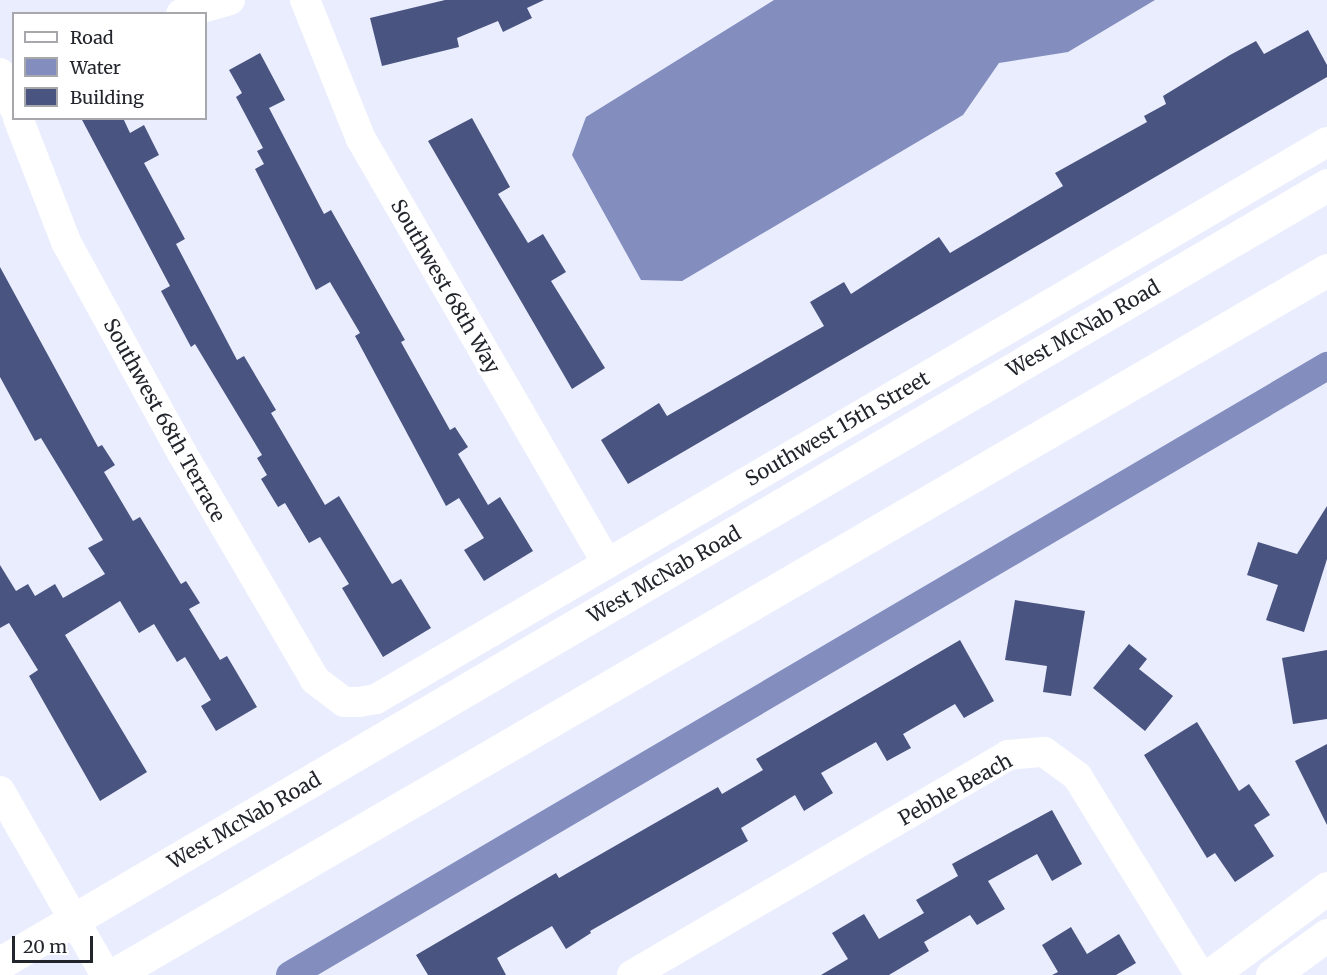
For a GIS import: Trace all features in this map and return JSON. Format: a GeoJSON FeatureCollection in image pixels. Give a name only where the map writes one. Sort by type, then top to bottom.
{"type":"FeatureCollection","features":[{"type":"Feature","properties":{"kind":"main road","name":"West McNab Road"},"geometry":{"type":"LineString","coordinates":[[0,963],[1327,185]]}},
{"type":"Feature","properties":{"kind":"main road"},"geometry":{"type":"LineString","coordinates":[[113,975],[1327,270]]}},
{"type":"Feature","properties":{"kind":"main road"},"geometry":{"type":"LineString","coordinates":[[1210,975],[1327,888]]}},
{"type":"Feature","properties":{"kind":"main road"},"geometry":{"type":"LineString","coordinates":[[1272,975],[1327,935]]}},
{"type":"Feature","properties":{"kind":"street"},"geometry":{"type":"LineString","coordinates":[[188,12],[230,0]]}},
{"type":"Feature","properties":{"kind":"street","name":"Southwest 68th Way"},"geometry":{"type":"LineString","coordinates":[[305,0],[361,140],[607,564]]}},
{"type":"Feature","properties":{"kind":"street"},"geometry":{"type":"LineString","coordinates":[[0,74],[12,103]]}},
{"type":"Feature","properties":{"kind":"street","name":"Southwest 68th Terrace"},"geometry":{"type":"LineString","coordinates":[[19,120],[66,242],[182,453],[315,680],[344,702]]}},
{"type":"Feature","properties":{"kind":"street","name":"Southwest 15th Street"},"geometry":{"type":"LineString","coordinates":[[344,702],[376,699],[1327,142]]}},
{"type":"Feature","properties":{"kind":"street","name":"Pebble Beach"},"geometry":{"type":"LineString","coordinates":[[632,975],[1008,755],[1044,752],[1077,776],[1200,975]]}},
{"type":"Feature","properties":{"kind":"street"},"geometry":{"type":"LineString","coordinates":[[0,790],[76,919],[106,975]]}},
{"type":"Feature","properties":{"kind":"water"},"geometry":{"type":"Polygon","coordinates":[[[774,0],[1155,0],[1068,52],[999,63],[963,115],[682,281],[641,280],[572,155],[586,117],[774,0]]]}},
{"type":"Feature","properties":{"kind":"building"},"geometry":{"type":"Polygon","coordinates":[[[445,0],[544,0],[527,8],[532,18],[503,32],[498,21],[457,38],[459,47],[382,66],[370,18],[445,0]]]}},
{"type":"Feature","properties":{"kind":"building"},"geometry":{"type":"Polygon","coordinates":[[[1308,30],[1327,65],[1327,77],[628,484],[601,440],[659,403],[667,416],[824,326],[810,302],[844,282],[851,294],[939,237],[950,253],[1063,186],[1055,173],[1147,122],[1144,116],[1166,104],[1163,96],[1230,55],[1256,41],[1264,54],[1308,30]]]}},
{"type":"Feature","properties":{"kind":"building"},"geometry":{"type":"Polygon","coordinates":[[[260,53],[285,100],[269,108],[324,214],[331,210],[405,340],[401,342],[450,430],[455,427],[468,447],[458,454],[488,505],[500,497],[533,551],[484,581],[464,550],[484,538],[459,498],[446,506],[355,336],[360,333],[330,282],[316,290],[255,169],[264,164],[257,151],[263,148],[236,97],[242,93],[229,70],[260,53]]]}},
{"type":"Feature","properties":{"kind":"building"},"geometry":{"type":"Polygon","coordinates":[[[472,118],[510,187],[498,194],[528,243],[543,234],[566,272],[551,281],[605,368],[572,389],[428,141],[472,118]]]}},
{"type":"Feature","properties":{"kind":"building"},"geometry":{"type":"Polygon","coordinates":[[[82,120],[124,120],[130,133],[144,125],[159,155],[144,163],[185,239],[176,244],[237,360],[244,356],[276,410],[271,413],[325,505],[339,496],[392,584],[401,579],[431,628],[383,657],[342,588],[349,584],[320,537],[309,543],[285,503],[278,507],[261,479],[267,475],[257,458],[262,455],[195,344],[191,347],[161,291],[170,286],[82,120]]]}},
{"type":"Feature","properties":{"kind":"building"},"geometry":{"type":"Polygon","coordinates":[[[0,267],[98,447],[102,445],[115,465],[104,472],[133,521],[140,517],[181,584],[186,581],[200,603],[189,609],[220,660],[227,656],[257,707],[216,731],[201,706],[211,700],[185,657],[177,662],[154,624],[139,633],[120,601],[65,635],[147,772],[100,801],[29,676],[38,670],[9,623],[0,628],[0,565],[16,591],[28,584],[35,596],[55,584],[63,598],[105,574],[88,548],[103,540],[41,438],[35,441],[0,377],[0,267]]]}},
{"type":"Feature","properties":{"kind":"building"},"geometry":{"type":"Polygon","coordinates":[[[1327,506],[1327,559],[1304,632],[1266,620],[1278,585],[1247,575],[1258,542],[1297,554],[1327,506]]]}},
{"type":"Feature","properties":{"kind":"building"},"geometry":{"type":"Polygon","coordinates":[[[1015,600],[1085,611],[1071,696],[1043,692],[1047,666],[1005,660],[1015,600]]]}},
{"type":"Feature","properties":{"kind":"building"},"geometry":{"type":"Polygon","coordinates":[[[960,640],[994,701],[964,718],[955,704],[903,734],[911,748],[887,761],[876,742],[821,773],[833,793],[804,811],[795,795],[741,828],[748,841],[590,931],[591,933],[566,949],[552,926],[497,958],[506,975],[428,975],[416,955],[556,873],[559,878],[718,787],[722,794],[763,770],[756,759],[960,640]]]}},
{"type":"Feature","properties":{"kind":"building"},"geometry":{"type":"Polygon","coordinates":[[[1129,644],[1147,659],[1139,669],[1173,696],[1145,731],[1093,688],[1129,644]]]}},
{"type":"Feature","properties":{"kind":"building"},"geometry":{"type":"Polygon","coordinates":[[[1327,650],[1327,719],[1293,724],[1282,658],[1327,650]]]}},
{"type":"Feature","properties":{"kind":"building"},"geometry":{"type":"Polygon","coordinates":[[[1197,722],[1239,791],[1249,784],[1270,815],[1254,825],[1274,856],[1235,882],[1215,853],[1207,858],[1144,755],[1197,722]]]}},
{"type":"Feature","properties":{"kind":"building"},"geometry":{"type":"Polygon","coordinates":[[[1327,744],[1327,825],[1295,761],[1327,744]]]}},
{"type":"Feature","properties":{"kind":"building"},"geometry":{"type":"Polygon","coordinates":[[[1052,810],[1082,864],[1052,881],[1037,854],[988,881],[1005,909],[977,925],[970,915],[924,942],[929,951],[889,975],[821,975],[848,959],[832,933],[864,914],[879,939],[924,913],[916,900],[958,876],[952,864],[1052,810]]]}},
{"type":"Feature","properties":{"kind":"building"},"geometry":{"type":"Polygon","coordinates":[[[1071,927],[1087,954],[1119,934],[1136,963],[1116,975],[1052,975],[1058,972],[1042,945],[1071,927]]]}},
{"type":"Feature","properties":{"kind":"waterway"},"geometry":{"type":"LineString","coordinates":[[290,975],[1327,366]]}}]}
